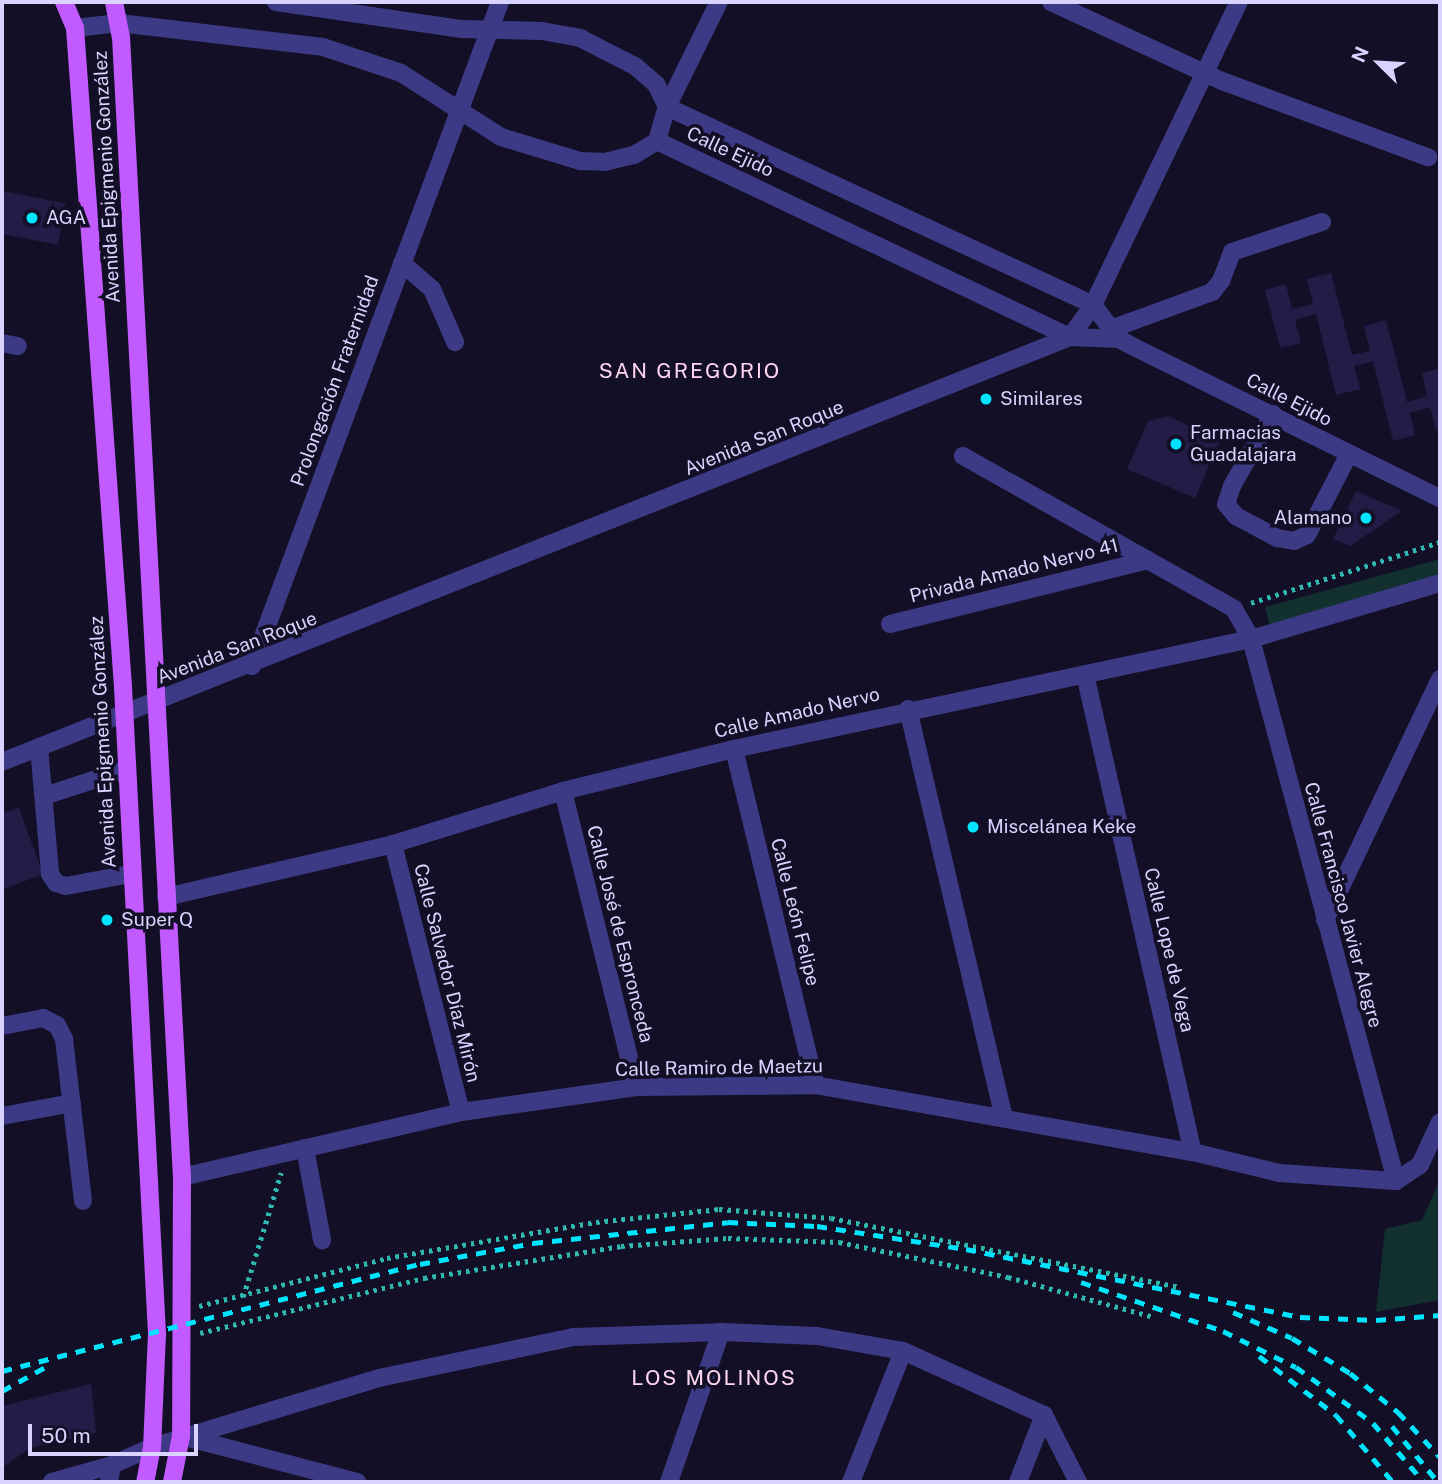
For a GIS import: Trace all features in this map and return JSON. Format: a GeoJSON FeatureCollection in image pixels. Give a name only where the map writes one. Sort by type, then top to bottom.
{"type":"FeatureCollection","features":[{"type":"Feature","properties":{"kind":"main road","name":"Avenida Epigmenio González"},"geometry":{"type":"LineString","coordinates":[[64,2],[75,28],[127,769],[157,1334],[152,1447],[145,1482]]}},
{"type":"Feature","properties":{"kind":"main road","name":"Avenida Epigmenio González"},"geometry":{"type":"LineString","coordinates":[[114,2],[119,23],[182,1177],[181,1436],[172,1482]]}},
{"type":"Feature","properties":{"kind":"street"},"geometry":{"type":"LineString","coordinates":[[276,2],[331,6],[489,32],[542,32],[580,38],[635,66],[656,84],[667,107]]}},
{"type":"Feature","properties":{"kind":"street","name":"Prolongación Fraternidad"},"geometry":{"type":"LineString","coordinates":[[252,666],[500,2]]}},
{"type":"Feature","properties":{"kind":"street"},"geometry":{"type":"LineString","coordinates":[[656,141],[667,107],[719,2]]}},
{"type":"Feature","properties":{"kind":"street"},"geometry":{"type":"LineString","coordinates":[[1051,2],[1205,73],[1428,157]]}},
{"type":"Feature","properties":{"kind":"street"},"geometry":{"type":"LineString","coordinates":[[1070,337],[1093,305],[1239,2]]}},
{"type":"Feature","properties":{"kind":"street","name":"Calle Ejido"},"geometry":{"type":"LineString","coordinates":[[75,28],[119,23],[323,47],[401,73],[501,137],[580,161],[606,162],[634,155],[656,141],[1070,337],[1115,334]]}},
{"type":"Feature","properties":{"kind":"street","name":"Calle Ejido"},"geometry":{"type":"LineString","coordinates":[[667,107],[1093,305],[1115,334],[1440,498]]}},
{"type":"Feature","properties":{"kind":"street"},"geometry":{"type":"LineString","coordinates":[[1115,334],[1212,292],[1222,281],[1232,252],[1322,222]]}},
{"type":"Feature","properties":{"kind":"street"},"geometry":{"type":"LineString","coordinates":[[402,263],[432,289],[455,342]]}},
{"type":"Feature","properties":{"kind":"street","name":"Avenida San Roque"},"geometry":{"type":"LineString","coordinates":[[2,762],[252,666],[1070,337]]}},
{"type":"Feature","properties":{"kind":"street"},"geometry":{"type":"LineString","coordinates":[[1273,414],[1232,486],[1226,504],[1236,516],[1277,538],[1294,541],[1307,535],[1349,454]]}},
{"type":"Feature","properties":{"kind":"street","name":"Privada Amado Nervo 41"},"geometry":{"type":"LineString","coordinates":[[963,456],[1234,609]]}},
{"type":"Feature","properties":{"kind":"street","name":"Privada Amado Nervo 41"},"geometry":{"type":"LineString","coordinates":[[890,624],[1148,560]]}},
{"type":"Feature","properties":{"kind":"street","name":"Calle Amado Nervo"},"geometry":{"type":"LineString","coordinates":[[166,897],[393,844],[563,791],[734,749],[908,709],[1251,639],[1440,583]]}},
{"type":"Feature","properties":{"kind":"street"},"geometry":{"type":"LineString","coordinates":[[1234,609],[1251,639]]}},
{"type":"Feature","properties":{"kind":"street","name":"Calle Francisco Javier Alegre"},"geometry":{"type":"LineString","coordinates":[[1251,639],[1396,1181]]}},
{"type":"Feature","properties":{"kind":"street","name":"Calle Lope de Vega"},"geometry":{"type":"LineString","coordinates":[[1085,674],[1194,1152]]}},
{"type":"Feature","properties":{"kind":"street"},"geometry":{"type":"LineString","coordinates":[[1325,920],[1440,680]]}},
{"type":"Feature","properties":{"kind":"street"},"geometry":{"type":"LineString","coordinates":[[908,709],[1004,1118]]}},
{"type":"Feature","properties":{"kind":"street"},"geometry":{"type":"LineString","coordinates":[[39,747],[50,874],[56,883],[66,886],[131,874]]}},
{"type":"Feature","properties":{"kind":"street","name":"Calle León Felipe"},"geometry":{"type":"LineString","coordinates":[[734,749],[816,1085]]}},
{"type":"Feature","properties":{"kind":"street"},"geometry":{"type":"LineString","coordinates":[[44,796],[127,769]]}},
{"type":"Feature","properties":{"kind":"street","name":"Calle José de Espronceda"},"geometry":{"type":"LineString","coordinates":[[563,791],[636,1087]]}},
{"type":"Feature","properties":{"kind":"street","name":"Calle Salvador Díaz Mirón"},"geometry":{"type":"LineString","coordinates":[[393,844],[461,1112]]}},
{"type":"Feature","properties":{"kind":"street"},"geometry":{"type":"LineString","coordinates":[[2,1026],[43,1018],[57,1025],[64,1039],[83,1201]]}},
{"type":"Feature","properties":{"kind":"street","name":"Calle Ramiro de Maetzu"},"geometry":{"type":"LineString","coordinates":[[182,1177],[461,1112],[636,1087],[816,1085],[1194,1152],[1279,1173],[1396,1181]]}},
{"type":"Feature","properties":{"kind":"street"},"geometry":{"type":"LineString","coordinates":[[2,1115],[72,1104]]}},
{"type":"Feature","properties":{"kind":"street"},"geometry":{"type":"LineString","coordinates":[[1396,1181],[1420,1165],[1440,1122]]}},
{"type":"Feature","properties":{"kind":"street"},"geometry":{"type":"LineString","coordinates":[[297,1150],[322,1240]]}},
{"type":"Feature","properties":{"kind":"street"},"geometry":{"type":"LineString","coordinates":[[670,1482],[721,1332]]}},
{"type":"Feature","properties":{"kind":"street"},"geometry":{"type":"LineString","coordinates":[[52,1482],[111,1473],[152,1447],[181,1436],[379,1378],[574,1337],[721,1332],[817,1336],[902,1351],[1044,1415],[1078,1482]]}},
{"type":"Feature","properties":{"kind":"street"},"geometry":{"type":"LineString","coordinates":[[851,1482],[902,1351]]}},
{"type":"Feature","properties":{"kind":"street"},"geometry":{"type":"LineString","coordinates":[[1018,1482],[1044,1415]]}},
{"type":"Feature","properties":{"kind":"street"},"geometry":{"type":"LineString","coordinates":[[181,1436],[357,1482]]}},
{"type":"Feature","properties":{"kind":"path"},"geometry":{"type":"LineString","coordinates":[[1234,609],[1440,542]]}},
{"type":"Feature","properties":{"kind":"path"},"geometry":{"type":"LineString","coordinates":[[243,1297],[297,1150]]}},
{"type":"Feature","properties":{"kind":"path"},"geometry":{"type":"LineString","coordinates":[[182,1310],[243,1297],[387,1258],[596,1222],[719,1209],[831,1218],[1178,1287]]}},
{"type":"Feature","properties":{"kind":"path"},"geometry":{"type":"LineString","coordinates":[[183,1338],[424,1278],[621,1246],[728,1238],[839,1242],[1008,1278],[1151,1316]]}},
{"type":"Feature","properties":{"kind":"green space"},"geometry":{"type":"Polygon","coordinates":[[[1440,559],[1440,578],[1270,627],[1265,607],[1440,559]]]}},
{"type":"Feature","properties":{"kind":"green space"},"geometry":{"type":"Polygon","coordinates":[[[1440,1180],[1440,1300],[1376,1312],[1385,1229],[1422,1220],[1440,1180]]]}},
{"type":"Feature","properties":{"kind":"building","name":"AGA"},"geometry":{"type":"Polygon","coordinates":[[[2,191],[66,203],[58,245],[2,234],[2,191]]]}},
{"type":"Feature","properties":{"kind":"building"},"geometry":{"type":"Polygon","coordinates":[[[1331,273],[1352,355],[1370,351],[1364,326],[1386,320],[1407,402],[1427,396],[1422,373],[1440,368],[1440,428],[1436,430],[1430,407],[1410,413],[1415,435],[1393,441],[1373,361],[1354,366],[1360,389],[1336,395],[1316,314],[1295,320],[1301,343],[1280,348],[1265,290],[1286,284],[1292,309],[1313,304],[1307,279],[1331,273]]]}},
{"type":"Feature","properties":{"kind":"building"},"geometry":{"type":"Polygon","coordinates":[[[1168,416],[1220,440],[1195,498],[1127,469],[1148,421],[1168,416]]]}},
{"type":"Feature","properties":{"kind":"building"},"geometry":{"type":"Polygon","coordinates":[[[1356,491],[1402,511],[1350,546],[1333,539],[1356,491]]]}},
{"type":"Feature","properties":{"kind":"building"},"geometry":{"type":"Polygon","coordinates":[[[19,808],[43,874],[2,890],[2,813],[19,808]]]}},
{"type":"Feature","properties":{"kind":"building"},"geometry":{"type":"Polygon","coordinates":[[[91,1384],[96,1433],[30,1448],[2,1468],[2,1406],[91,1384]]]}},
{"type":"Feature","properties":{"kind":"railway"},"geometry":{"type":"LineString","coordinates":[[2,1371],[420,1264],[533,1243],[728,1222],[817,1226],[966,1249],[1300,1317],[1376,1320],[1440,1315]]}},
{"type":"Feature","properties":{"kind":"railway"},"geometry":{"type":"LineString","coordinates":[[1081,1282],[1223,1331],[1296,1367],[1373,1423],[1424,1482]]}},
{"type":"Feature","properties":{"kind":"railway"},"geometry":{"type":"LineString","coordinates":[[1233,1312],[1292,1338],[1350,1373],[1398,1412],[1440,1457]]}},
{"type":"Feature","properties":{"kind":"railway"},"geometry":{"type":"LineString","coordinates":[[1259,1356],[1336,1415],[1393,1482]]}},
{"type":"Feature","properties":{"kind":"railway"},"geometry":{"type":"LineString","coordinates":[[2,1391],[51,1364]]}},
{"type":"Feature","properties":{"kind":"railway"},"geometry":{"type":"LineString","coordinates":[[1392,1426],[1438,1482]]}},
{"type":"Feature","properties":{"kind":"place","name":"AGA"},"geometry":{"type":"Point","coordinates":[32,218]}},
{"type":"Feature","properties":{"kind":"place","name":"Similares"},"geometry":{"type":"Point","coordinates":[986,399]}},
{"type":"Feature","properties":{"kind":"place","name":"Farmacias Guadalajara"},"geometry":{"type":"Point","coordinates":[1176,444]}},
{"type":"Feature","properties":{"kind":"place","name":"Alamano"},"geometry":{"type":"Point","coordinates":[1366,518]}},
{"type":"Feature","properties":{"kind":"place","name":"Miscelánea Keke"},"geometry":{"type":"Point","coordinates":[973,827]}},
{"type":"Feature","properties":{"kind":"place","name":"Super Q"},"geometry":{"type":"Point","coordinates":[107,920]}},
{"type":"Feature","properties":{"kind":"district","name":"SAN GREGORIO"},"geometry":{"type":"Point","coordinates":[690,371]}},
{"type":"Feature","properties":{"kind":"district","name":"LOS MOLINOS"},"geometry":{"type":"Point","coordinates":[714,1378]}}]}
